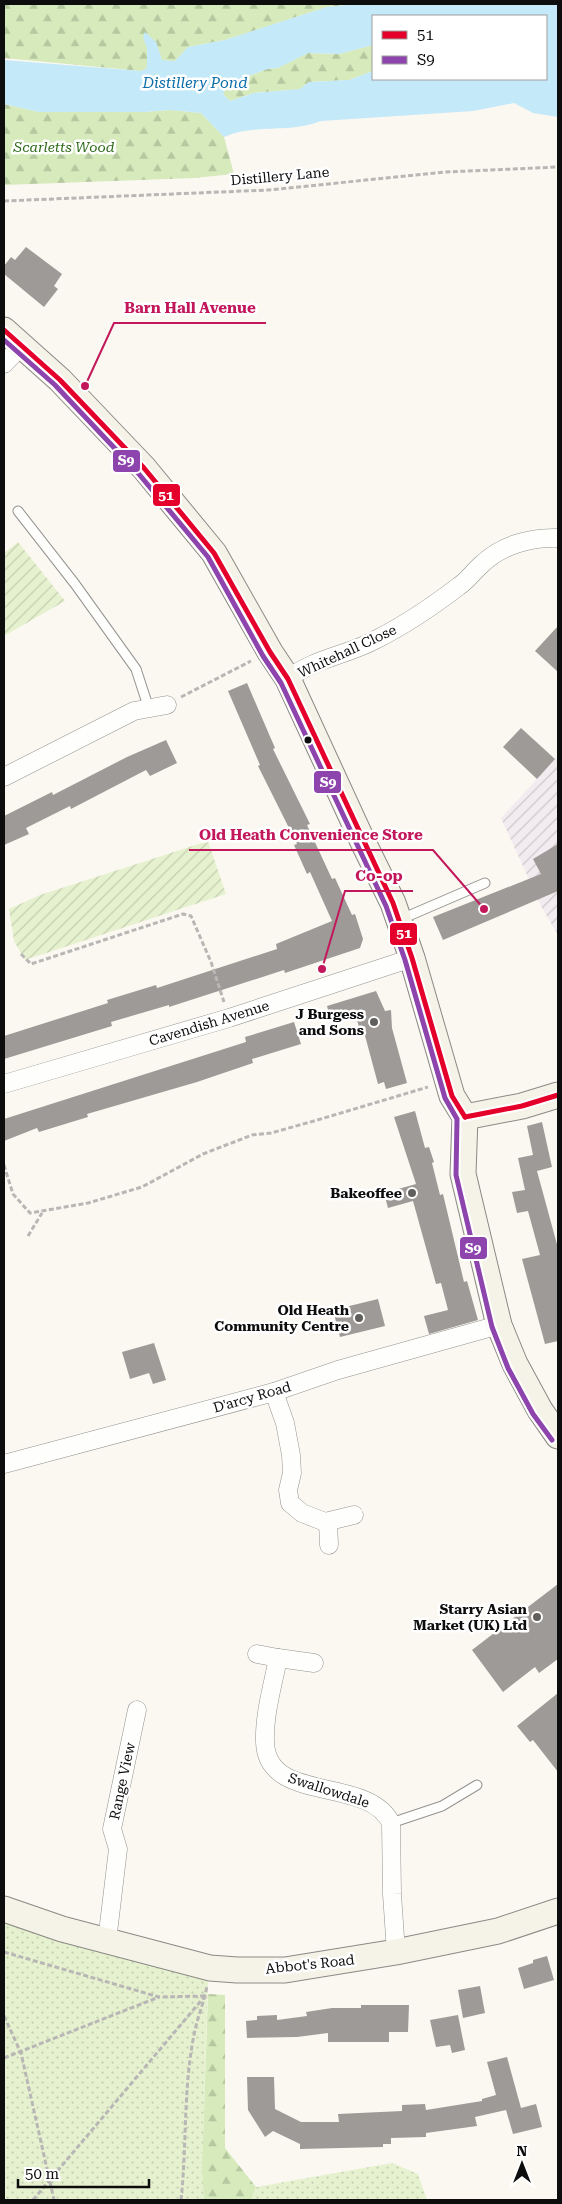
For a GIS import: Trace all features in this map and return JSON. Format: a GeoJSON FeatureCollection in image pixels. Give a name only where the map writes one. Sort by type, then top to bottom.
{"type":"FeatureCollection","features":[{"type":"Feature","properties":{"kind":"street"},"geometry":{"type":"LineString","coordinates":[[4,364],[12,338],[60,380],[144,468],[214,554],[270,652],[288,679],[393,903],[412,958],[447,1082],[452,1096],[465,1117],[463,1174],[499,1325],[519,1372],[540,1410],[558,1436]]}},
{"type":"Feature","properties":{"kind":"street","name":"Whitehall Close"},"geometry":{"type":"LineString","coordinates":[[288,679],[299,670],[374,641],[403,625],[465,582],[482,563],[503,549],[520,542],[558,538]]}},
{"type":"Feature","properties":{"kind":"street"},"geometry":{"type":"LineString","coordinates":[[4,777],[134,711],[166,705]]}},
{"type":"Feature","properties":{"kind":"street","name":"Cavendish Avenue"},"geometry":{"type":"LineString","coordinates":[[4,1084],[229,1018],[412,958]]}},
{"type":"Feature","properties":{"kind":"street"},"geometry":{"type":"LineString","coordinates":[[465,1117],[522,1106],[558,1095]]}},
{"type":"Feature","properties":{"kind":"street","name":"D'arcy Road"},"geometry":{"type":"LineString","coordinates":[[4,1464],[274,1392],[338,1370],[499,1325]]}},
{"type":"Feature","properties":{"kind":"street"},"geometry":{"type":"LineString","coordinates":[[274,1392],[285,1423],[291,1455],[292,1473],[288,1490],[290,1503],[302,1513],[328,1522],[329,1545]]}},
{"type":"Feature","properties":{"kind":"street"},"geometry":{"type":"LineString","coordinates":[[325,1522],[354,1515]]}},
{"type":"Feature","properties":{"kind":"street"},"geometry":{"type":"LineString","coordinates":[[257,1654],[314,1662]]}},
{"type":"Feature","properties":{"kind":"street","name":"Swallowdale"},"geometry":{"type":"LineString","coordinates":[[278,1658],[266,1719],[265,1743],[269,1760],[277,1773],[301,1783],[335,1791],[378,1806],[387,1815],[391,1823]]}},
{"type":"Feature","properties":{"kind":"street","name":"Range View"},"geometry":{"type":"LineString","coordinates":[[107,1941],[118,1849],[112,1829],[137,1710]]}},
{"type":"Feature","properties":{"kind":"street"},"geometry":{"type":"LineString","coordinates":[[391,1823],[393,1854],[392,1894],[396,1952]]}},
{"type":"Feature","properties":{"kind":"street","name":"Abbot's Road"},"geometry":{"type":"LineString","coordinates":[[4,1909],[62,1929],[210,1968],[285,1970],[396,1952],[498,1931],[558,1911]]}},
{"type":"Feature","properties":{"kind":"lane"},"geometry":{"type":"LineString","coordinates":[[18,511],[75,584],[136,669],[149,709]]}},
{"type":"Feature","properties":{"kind":"lane"},"geometry":{"type":"LineString","coordinates":[[399,920],[485,883]]}},
{"type":"Feature","properties":{"kind":"lane"},"geometry":{"type":"LineString","coordinates":[[391,1823],[442,1806],[477,1785]]}},
{"type":"Feature","properties":{"kind":"path","name":"Distillery Lane"},"geometry":{"type":"LineString","coordinates":[[4,201],[268,190],[446,172],[558,167]]}},
{"type":"Feature","properties":{"kind":"path"},"geometry":{"type":"LineString","coordinates":[[166,705],[270,652]]}},
{"type":"Feature","properties":{"kind":"path"},"geometry":{"type":"LineString","coordinates":[[21,954],[31,964],[183,914],[191,916],[211,962],[229,1018]]}},
{"type":"Feature","properties":{"kind":"path"},"geometry":{"type":"LineString","coordinates":[[4,1165],[13,1194],[30,1213],[42,1213],[88,1203],[142,1187],[204,1154],[252,1135],[271,1133],[447,1082]]}},
{"type":"Feature","properties":{"kind":"path"},"geometry":{"type":"LineString","coordinates":[[28,1236],[42,1213]]}},
{"type":"Feature","properties":{"kind":"path"},"geometry":{"type":"LineString","coordinates":[[4,1952],[159,1997],[205,1996]]}},
{"type":"Feature","properties":{"kind":"path"},"geometry":{"type":"LineString","coordinates":[[181,2200],[185,2159],[187,2099],[194,2035],[205,1996],[210,1968]]}},
{"type":"Feature","properties":{"kind":"path"},"geometry":{"type":"LineString","coordinates":[[34,2200],[205,1996]]}},
{"type":"Feature","properties":{"kind":"path"},"geometry":{"type":"LineString","coordinates":[[4,2058],[159,1997]]}},
{"type":"Feature","properties":{"kind":"path"},"geometry":{"type":"LineString","coordinates":[[4,2016],[21,2052],[54,2200]]}},
{"type":"Feature","properties":{"kind":"shaded area"},"geometry":{"type":"Polygon","coordinates":[[[558,756],[558,935],[542,908],[501,818],[558,756]]]}},
{"type":"Feature","properties":{"kind":"green space"},"geometry":{"type":"Polygon","coordinates":[[[4,4],[357,4],[327,7],[225,40],[188,47],[175,61],[162,61],[156,42],[147,48],[147,68],[141,71],[4,58],[4,4]]]}},
{"type":"Feature","properties":{"kind":"green space"},"geometry":{"type":"Polygon","coordinates":[[[372,45],[372,71],[349,80],[309,82],[300,89],[254,93],[230,101],[223,94],[230,83],[267,69],[278,68],[308,53],[339,54],[372,45]]]}},
{"type":"Feature","properties":{"kind":"green space","name":"Scarletts Wood"},"geometry":{"type":"Polygon","coordinates":[[[4,104],[39,112],[145,112],[170,110],[201,113],[224,137],[234,174],[194,178],[4,185],[4,104]]]}},
{"type":"Feature","properties":{"kind":"green space"},"geometry":{"type":"Polygon","coordinates":[[[18,542],[65,601],[4,636],[4,553],[18,542]]]}},
{"type":"Feature","properties":{"kind":"green space"},"geometry":{"type":"Polygon","coordinates":[[[208,841],[226,894],[25,960],[14,941],[9,909],[40,895],[208,841]]]}},
{"type":"Feature","properties":{"kind":"green space"},"geometry":{"type":"Polygon","coordinates":[[[4,1923],[208,1980],[202,2170],[204,2200],[4,2200],[4,1923]]]}},
{"type":"Feature","properties":{"kind":"green space"},"geometry":{"type":"Polygon","coordinates":[[[208,1994],[225,1995],[225,2148],[256,2187],[251,2200],[204,2200],[202,2170],[208,1994]]]}},
{"type":"Feature","properties":{"kind":"green space"},"geometry":{"type":"Polygon","coordinates":[[[392,2163],[418,2174],[427,2200],[251,2200],[256,2187],[392,2163]]]}},
{"type":"Feature","properties":{"kind":"water","name":"Distillery Pond"},"geometry":{"type":"Polygon","coordinates":[[[357,4],[558,4],[558,117],[533,113],[514,103],[473,111],[321,121],[297,127],[248,130],[224,137],[201,113],[170,110],[145,112],[39,112],[4,104],[4,60],[141,71],[147,68],[147,48],[143,37],[145,32],[156,42],[162,60],[175,61],[188,47],[225,40],[327,7],[357,4]]]}},
{"type":"Feature","properties":{"kind":"building"},"geometry":{"type":"Polygon","coordinates":[[[26,247],[62,274],[54,286],[58,289],[44,307],[4,274],[4,266],[11,257],[15,260],[26,247]]]}},
{"type":"Feature","properties":{"kind":"building"},"geometry":{"type":"Polygon","coordinates":[[[558,626],[558,672],[535,651],[558,626]]]}},
{"type":"Feature","properties":{"kind":"building"},"geometry":{"type":"Polygon","coordinates":[[[247,683],[275,748],[273,749],[310,824],[307,825],[332,879],[335,878],[352,915],[355,914],[363,939],[360,948],[285,973],[284,970],[169,1007],[169,1005],[111,1022],[112,1026],[4,1059],[4,1036],[108,1003],[107,1000],[156,985],[157,988],[277,949],[276,944],[332,921],[310,872],[307,874],[294,845],[297,844],[258,766],[260,765],[228,691],[247,683]]]}},
{"type":"Feature","properties":{"kind":"building"},"geometry":{"type":"Polygon","coordinates":[[[521,728],[555,759],[537,779],[503,747],[521,728]]]}},
{"type":"Feature","properties":{"kind":"building"},"geometry":{"type":"Polygon","coordinates":[[[166,740],[177,763],[150,776],[146,770],[71,809],[70,806],[26,828],[29,834],[4,845],[4,816],[52,792],[53,795],[127,757],[166,740]]]}},
{"type":"Feature","properties":{"kind":"building"},"geometry":{"type":"Polygon","coordinates":[[[558,844],[558,891],[443,940],[433,917],[541,874],[533,859],[558,844]]]}},
{"type":"Feature","properties":{"kind":"building"},"geometry":{"type":"Polygon","coordinates":[[[376,991],[385,1011],[391,1010],[392,1028],[407,1083],[386,1089],[384,1082],[378,1084],[364,1032],[361,1033],[355,1014],[331,1022],[327,1006],[376,991]]]}},
{"type":"Feature","properties":{"kind":"building"},"geometry":{"type":"Polygon","coordinates":[[[294,1022],[301,1044],[252,1059],[253,1063],[197,1082],[87,1114],[88,1117],[39,1132],[37,1128],[4,1141],[4,1119],[246,1042],[245,1037],[294,1022]]]}},
{"type":"Feature","properties":{"kind":"building"},"geometry":{"type":"Polygon","coordinates":[[[415,1111],[425,1148],[429,1147],[434,1162],[432,1163],[440,1195],[443,1194],[464,1282],[467,1281],[478,1320],[429,1334],[424,1316],[448,1310],[441,1283],[436,1284],[413,1201],[388,1208],[384,1193],[416,1184],[394,1117],[415,1111]]]}},
{"type":"Feature","properties":{"kind":"building"},"geometry":{"type":"Polygon","coordinates":[[[542,1122],[552,1167],[537,1171],[558,1248],[558,1341],[545,1344],[522,1259],[540,1255],[528,1211],[517,1213],[512,1192],[525,1190],[518,1158],[533,1155],[527,1126],[542,1122]]]}},
{"type":"Feature","properties":{"kind":"building","name":"Old Heath Community Centre"},"geometry":{"type":"Polygon","coordinates":[[[378,1299],[385,1326],[340,1337],[333,1310],[378,1299]]]}},
{"type":"Feature","properties":{"kind":"building"},"geometry":{"type":"Polygon","coordinates":[[[154,1343],[166,1380],[153,1384],[149,1373],[130,1379],[122,1352],[154,1343]]]}},
{"type":"Feature","properties":{"kind":"building","name":"Starry Asian Market (UK) Ltd"},"geometry":{"type":"Polygon","coordinates":[[[558,1584],[558,1659],[539,1673],[535,1667],[503,1692],[472,1650],[558,1584]]]}},
{"type":"Feature","properties":{"kind":"building"},"geometry":{"type":"Polygon","coordinates":[[[558,1693],[558,1772],[533,1740],[530,1742],[517,1726],[558,1693]]]}},
{"type":"Feature","properties":{"kind":"building"},"geometry":{"type":"Polygon","coordinates":[[[547,1956],[554,1980],[524,1989],[518,1968],[533,1963],[533,1960],[547,1956]]]}},
{"type":"Feature","properties":{"kind":"building"},"geometry":{"type":"Polygon","coordinates":[[[480,1986],[485,2013],[463,2018],[458,1990],[480,1986]]]}},
{"type":"Feature","properties":{"kind":"building"},"geometry":{"type":"Polygon","coordinates":[[[361,2005],[409,2005],[408,2032],[389,2032],[389,2042],[328,2042],[328,2033],[297,2037],[247,2038],[246,2021],[257,2020],[257,2016],[277,2015],[277,2020],[307,2016],[306,2012],[332,2008],[361,2008],[361,2005]]]}},
{"type":"Feature","properties":{"kind":"building"},"geometry":{"type":"Polygon","coordinates":[[[458,2015],[465,2050],[452,2053],[450,2045],[436,2047],[430,2020],[458,2015]]]}},
{"type":"Feature","properties":{"kind":"building"},"geometry":{"type":"Polygon","coordinates":[[[507,2057],[521,2108],[536,2104],[542,2127],[513,2134],[506,2110],[475,2117],[477,2126],[426,2133],[426,2137],[391,2138],[391,2144],[383,2144],[383,2147],[300,2149],[300,2144],[273,2131],[265,2137],[248,2110],[247,2077],[274,2077],[275,2109],[301,2122],[339,2122],[338,2114],[402,2111],[402,2105],[425,2104],[426,2110],[482,2101],[482,2099],[496,2095],[487,2062],[507,2057]]]}},
{"type":"Feature","properties":{"kind":"transit line","name":"51"},"geometry":{"type":"LineString","coordinates":[[4,330],[60,380],[144,468],[214,553],[270,652],[288,679],[393,903],[412,958],[452,1096],[465,1117]]}},
{"type":"Feature","properties":{"kind":"transit line","name":"S9"},"geometry":{"type":"LineString","coordinates":[[4,340],[55,385],[138,473],[208,557],[263,656],[281,683],[386,906],[405,960],[445,1098],[457,1119],[456,1175],[492,1327],[508,1368],[533,1414],[552,1440]]}},
{"type":"Feature","properties":{"kind":"transit line","name":"51"},"geometry":{"type":"LineString","coordinates":[[465,1117],[522,1106],[558,1095]]}},
{"type":"Feature","properties":{"kind":"place","name":"Barn Hall Avenue"},"geometry":{"type":"Point","coordinates":[85,386]}},
{"type":"Feature","properties":{"kind":"place","name":"Old Heath Convenience Store"},"geometry":{"type":"Point","coordinates":[484,909]}},
{"type":"Feature","properties":{"kind":"place","name":"Co-op"},"geometry":{"type":"Point","coordinates":[322,969]}},
{"type":"Feature","properties":{"kind":"place","name":"J Burgess and Sons"},"geometry":{"type":"Point","coordinates":[374,1022]}},
{"type":"Feature","properties":{"kind":"place","name":"Bakeoffee"},"geometry":{"type":"Point","coordinates":[412,1193]}},
{"type":"Feature","properties":{"kind":"place","name":"Old Heath Community Centre"},"geometry":{"type":"Point","coordinates":[359,1318]}},
{"type":"Feature","properties":{"kind":"place","name":"Starry Asian Market (UK) Ltd"},"geometry":{"type":"Point","coordinates":[537,1617]}}]}
